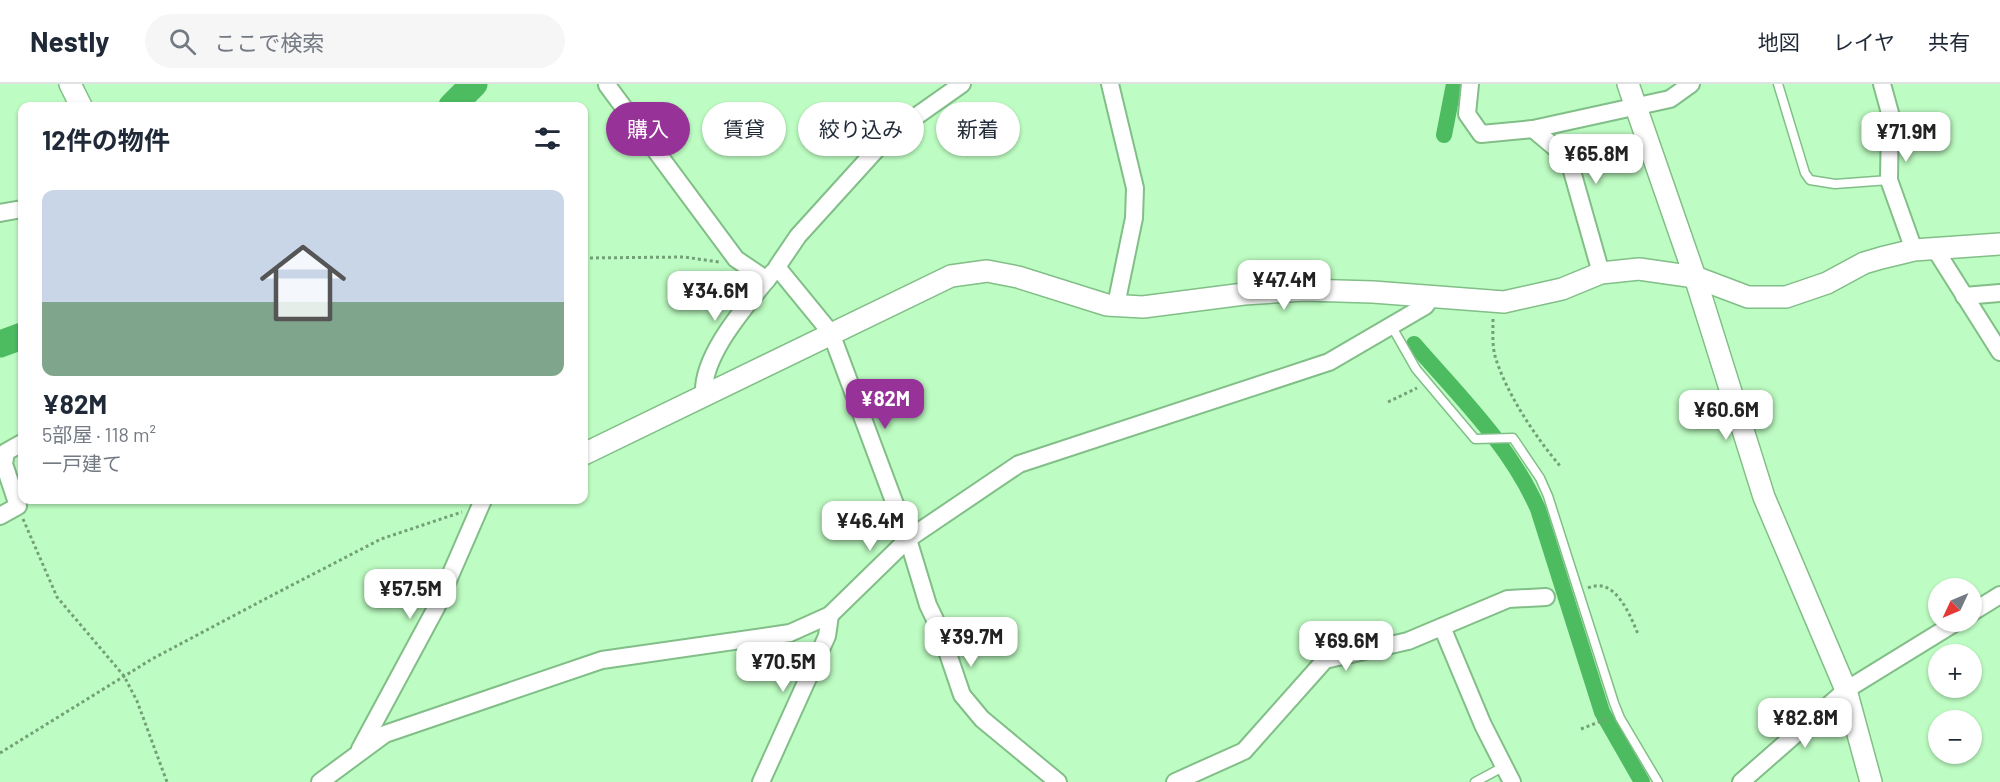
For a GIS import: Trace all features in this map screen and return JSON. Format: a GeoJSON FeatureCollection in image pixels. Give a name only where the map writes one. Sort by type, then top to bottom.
{"type":"FeatureCollection","features":[{"type":"Feature","properties":{"kind":"street"},"geometry":{"type":"LineString","coordinates":[[70,84],[79,102]]}},
{"type":"Feature","properties":{"kind":"street"},"geometry":{"type":"LineString","coordinates":[[704,395],[707,374],[720,344],[798,236],[876,150],[901,127],[962,84]]}},
{"type":"Feature","properties":{"kind":"street"},"geometry":{"type":"LineString","coordinates":[[1110,84],[1135,188],[1134,218],[1116,305]]}},
{"type":"Feature","properties":{"kind":"street"},"geometry":{"type":"LineString","coordinates":[[1470,84],[1467,114],[1481,134],[1533,129],[1670,99],[1691,84]]}},
{"type":"Feature","properties":{"kind":"street"},"geometry":{"type":"LineString","coordinates":[[1628,84],[1695,277],[1764,496],[1846,690],[1871,782]]}},
{"type":"Feature","properties":{"kind":"street"},"geometry":{"type":"LineString","coordinates":[[1882,84],[1890,113],[1888,180],[1924,250],[1964,296],[2000,352]]}},
{"type":"Feature","properties":{"kind":"street"},"geometry":{"type":"LineString","coordinates":[[607,85],[736,259],[750,269],[772,274],[831,333],[908,538],[928,605],[940,630],[962,695],[982,718],[1058,782]]}},
{"type":"Feature","properties":{"kind":"street"},"geometry":{"type":"LineString","coordinates":[[1533,129],[1564,155],[1570,164],[1601,273]]}},
{"type":"Feature","properties":{"kind":"street"},"geometry":{"type":"LineString","coordinates":[[0,213],[18,209]]}},
{"type":"Feature","properties":{"kind":"street"},"geometry":{"type":"LineString","coordinates":[[588,452],[951,276],[987,271],[1018,277],[1116,305],[1143,307],[1244,294],[1304,290],[1492,302],[1526,299],[1562,289],[1601,273],[1639,269],[1695,277],[1748,297],[1786,297],[1827,283],[1864,263],[1924,250],[2000,244]]}},
{"type":"Feature","properties":{"kind":"street"},"geometry":{"type":"LineString","coordinates":[[1964,296],[2000,293]]}},
{"type":"Feature","properties":{"kind":"street"},"geometry":{"type":"LineString","coordinates":[[320,782],[378,738],[399,728],[602,660],[790,633],[831,615],[908,538],[1019,464],[1329,362],[1392,327],[1425,306],[1432,297]]}},
{"type":"Feature","properties":{"kind":"street"},"geometry":{"type":"LineString","coordinates":[[0,516],[18,506],[4,464],[6,452],[18,445]]}},
{"type":"Feature","properties":{"kind":"street"},"geometry":{"type":"LineString","coordinates":[[358,752],[436,608],[481,504]]}},
{"type":"Feature","properties":{"kind":"street"},"geometry":{"type":"LineString","coordinates":[[1982,606],[2000,595]]}},
{"type":"Feature","properties":{"kind":"street"},"geometry":{"type":"LineString","coordinates":[[1175,782],[1244,751],[1326,660],[1408,641],[1508,599],[1546,597]]}},
{"type":"Feature","properties":{"kind":"street"},"geometry":{"type":"LineString","coordinates":[[761,782],[827,636],[831,615]]}},
{"type":"Feature","properties":{"kind":"street"},"geometry":{"type":"LineString","coordinates":[[1442,627],[1512,782]]}},
{"type":"Feature","properties":{"kind":"street"},"geometry":{"type":"LineString","coordinates":[[1741,782],[1846,690],[1940,632]]}},
{"type":"Feature","properties":{"kind":"lane"},"geometry":{"type":"LineString","coordinates":[[1778,84],[1805,173],[1810,180],[1835,184],[1888,180]]}},
{"type":"Feature","properties":{"kind":"lane"},"geometry":{"type":"LineString","coordinates":[[1392,327],[1427,382],[1475,439],[1507,436],[1516,441],[1540,478],[1620,718],[1658,782]]}},
{"type":"Feature","properties":{"kind":"lane"},"geometry":{"type":"LineString","coordinates":[[1475,782],[1503,766]]}},
{"type":"Feature","properties":{"kind":"path"},"geometry":{"type":"LineString","coordinates":[[588,258],[684,257],[750,269]]}},
{"type":"Feature","properties":{"kind":"path"},"geometry":{"type":"LineString","coordinates":[[1492,302],[1495,356],[1527,423],[1561,467]]}},
{"type":"Feature","properties":{"kind":"path"},"geometry":{"type":"LineString","coordinates":[[1388,402],[1427,382]]}},
{"type":"Feature","properties":{"kind":"path"},"geometry":{"type":"LineString","coordinates":[[0,753],[124,676],[381,539],[481,504]]}},
{"type":"Feature","properties":{"kind":"path"},"geometry":{"type":"LineString","coordinates":[[18,506],[57,597],[124,676],[137,701],[167,782]]}},
{"type":"Feature","properties":{"kind":"path"},"geometry":{"type":"LineString","coordinates":[[1579,595],[1597,585],[1610,590],[1627,608],[1638,634]]}},
{"type":"Feature","properties":{"kind":"path"},"geometry":{"type":"LineString","coordinates":[[1581,729],[1615,715]]}},
{"type":"Feature","properties":{"kind":"waterway"},"geometry":{"type":"LineString","coordinates":[[456,102],[474,84]]}},
{"type":"Feature","properties":{"kind":"waterway"},"geometry":{"type":"LineString","coordinates":[[1444,135],[1454,84]]}},
{"type":"Feature","properties":{"kind":"waterway"},"geometry":{"type":"LineString","coordinates":[[0,344],[18,337]]}},
{"type":"Feature","properties":{"kind":"waterway"},"geometry":{"type":"LineString","coordinates":[[1414,344],[1498,442],[1538,509],[1602,712],[1642,782]]}}]}
